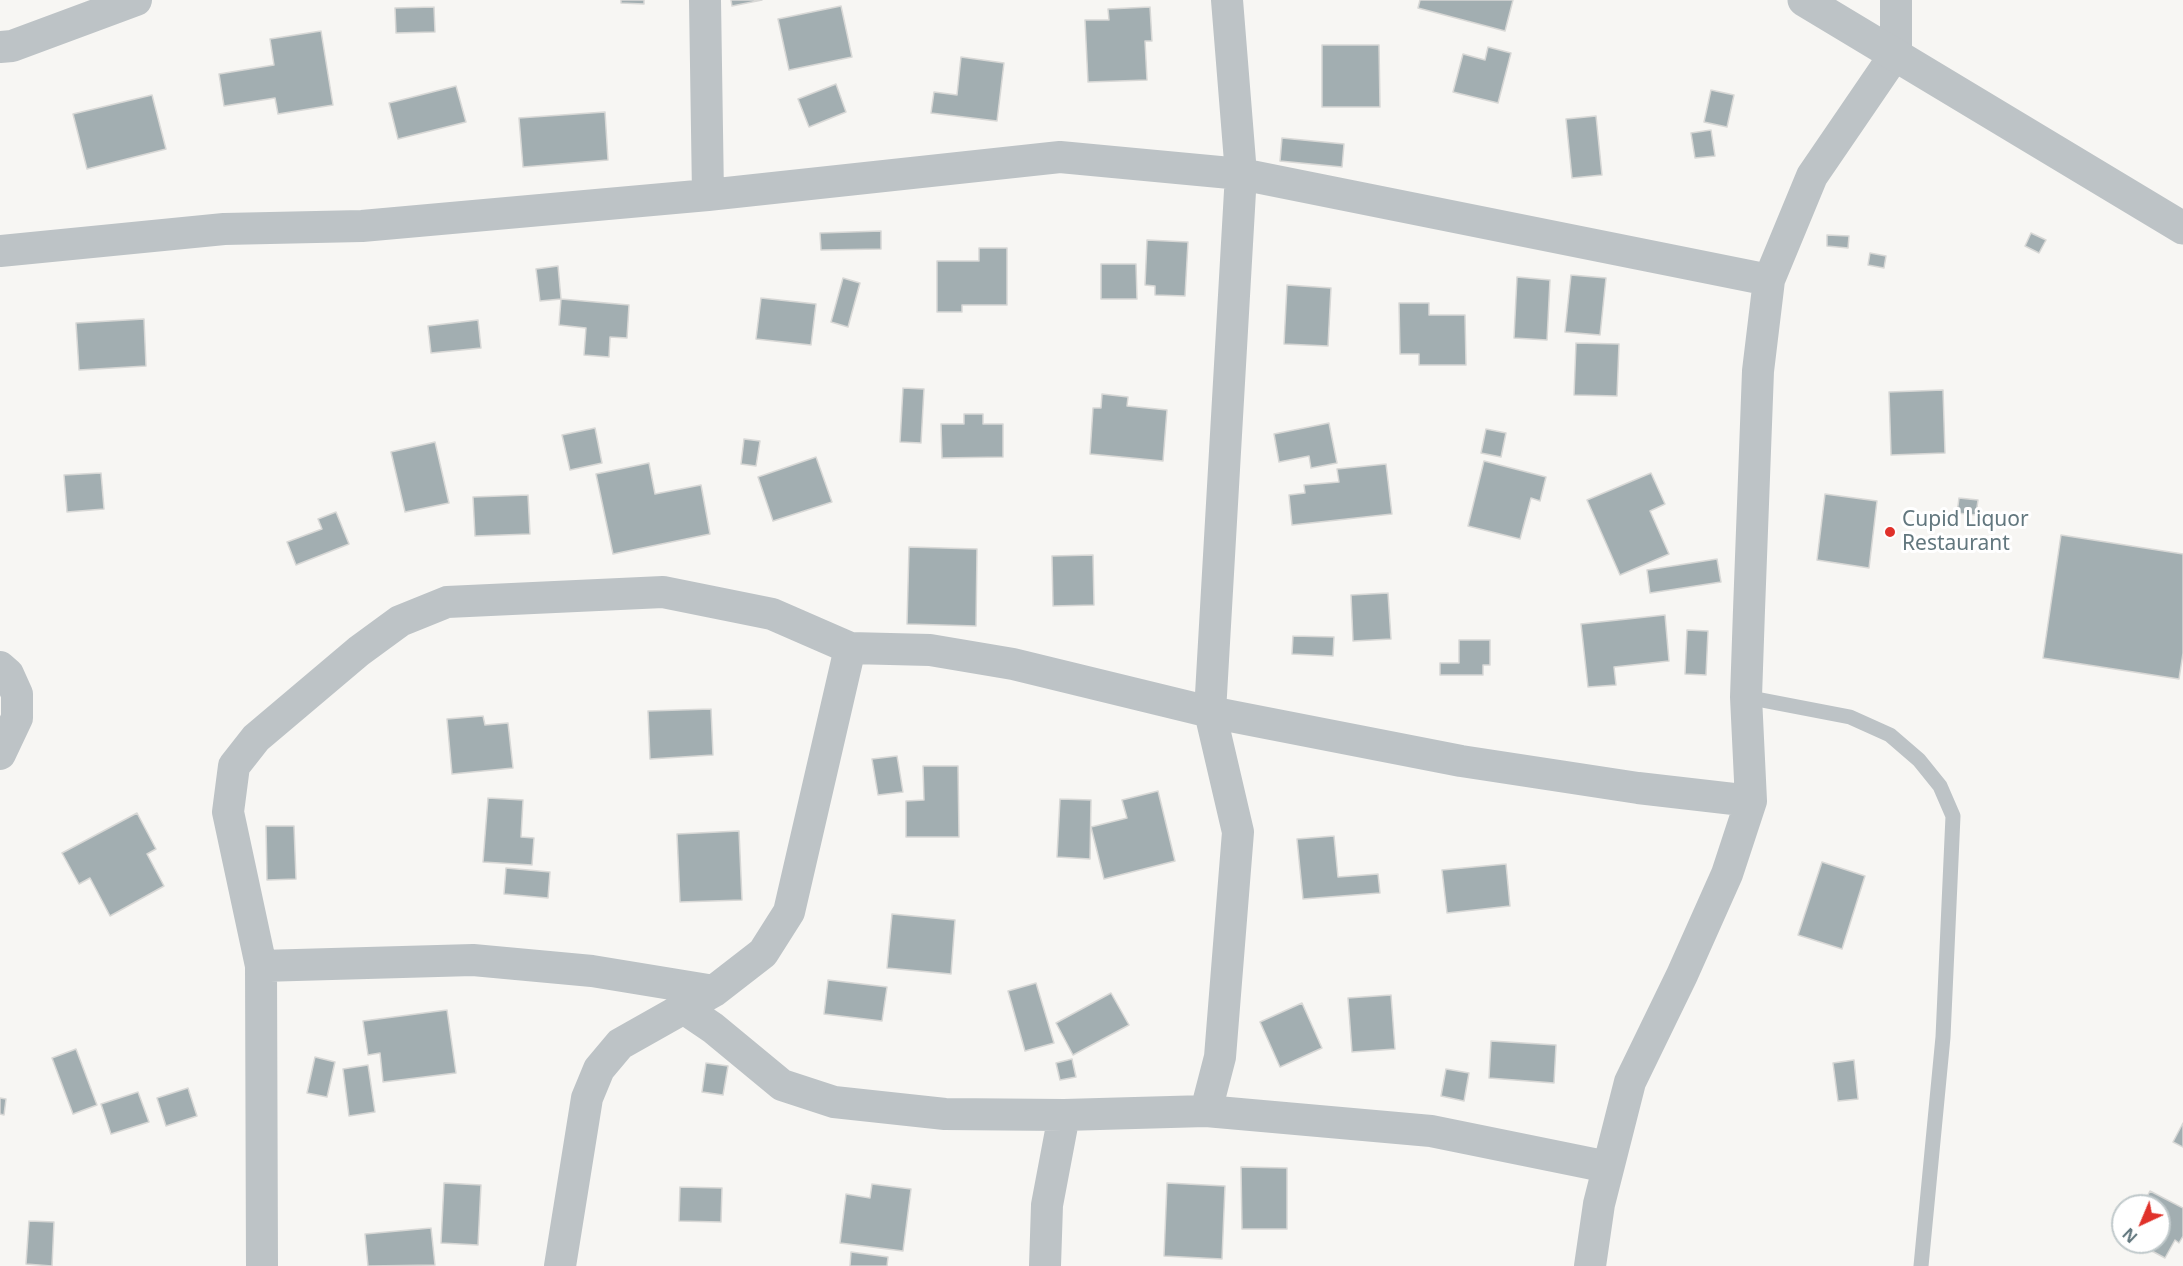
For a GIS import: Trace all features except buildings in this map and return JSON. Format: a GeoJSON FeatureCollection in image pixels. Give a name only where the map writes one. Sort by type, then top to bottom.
{"type":"FeatureCollection","features":[{"type":"Feature","properties":{"kind":"street"},"geometry":{"type":"LineString","coordinates":[[0,47],[12,46],[136,0]]}},
{"type":"Feature","properties":{"kind":"street"},"geometry":{"type":"LineString","coordinates":[[705,0],[708,195]]}},
{"type":"Feature","properties":{"kind":"street"},"geometry":{"type":"LineString","coordinates":[[1206,1111],[1220,1057],[1238,832],[1210,712],[1241,174],[1227,0]]}},
{"type":"Feature","properties":{"kind":"street"},"geometry":{"type":"LineString","coordinates":[[1804,0],[1896,53],[2183,228]]}},
{"type":"Feature","properties":{"kind":"street"},"geometry":{"type":"LineString","coordinates":[[1590,1266],[1599,1204],[1630,1082],[1682,975],[1727,874],[1751,801],[1746,697],[1758,371],[1768,280],[1812,176],[1896,53],[1896,0]]}},
{"type":"Feature","properties":{"kind":"street"},"geometry":{"type":"LineString","coordinates":[[1,249],[224,229],[362,226],[708,195],[1060,157],[1241,174],[1768,280]]}},
{"type":"Feature","properties":{"kind":"street"},"geometry":{"type":"LineString","coordinates":[[262,1266],[261,966],[228,812],[234,766],[256,738],[359,651],[400,621],[447,602],[663,592],[772,614],[849,648],[930,650],[1013,664],[1210,712],[1461,761],[1638,788],[1751,801]]}},
{"type":"Feature","properties":{"kind":"street"},"geometry":{"type":"LineString","coordinates":[[560,1266],[587,1098],[599,1069],[620,1044],[714,991],[763,953],[789,912],[849,648]]}},
{"type":"Feature","properties":{"kind":"street"},"geometry":{"type":"LineString","coordinates":[[0,667],[8,674],[17,694],[17,718],[0,754]]}},
{"type":"Feature","properties":{"kind":"street"},"geometry":{"type":"LineString","coordinates":[[261,966],[473,960],[592,971],[714,991]]}},
{"type":"Feature","properties":{"kind":"street"},"geometry":{"type":"LineString","coordinates":[[685,1009],[713,1028],[782,1085],[834,1102],[945,1114],[1064,1115],[1206,1111],[1431,1131],[1608,1167]]}},
{"type":"Feature","properties":{"kind":"street"},"geometry":{"type":"LineString","coordinates":[[1046,1266],[1047,1205],[1064,1115]]}},
{"type":"Feature","properties":{"kind":"lane"},"geometry":{"type":"LineString","coordinates":[[1746,697],[1850,717],[1890,735],[1919,760],[1940,786],[1953,816],[1943,1037],[1921,1266]]}},
{"type":"Feature","properties":{"kind":"place","name":"Cupid Liquor Restaurant"},"geometry":{"type":"Point","coordinates":[1890,532]}}]}
